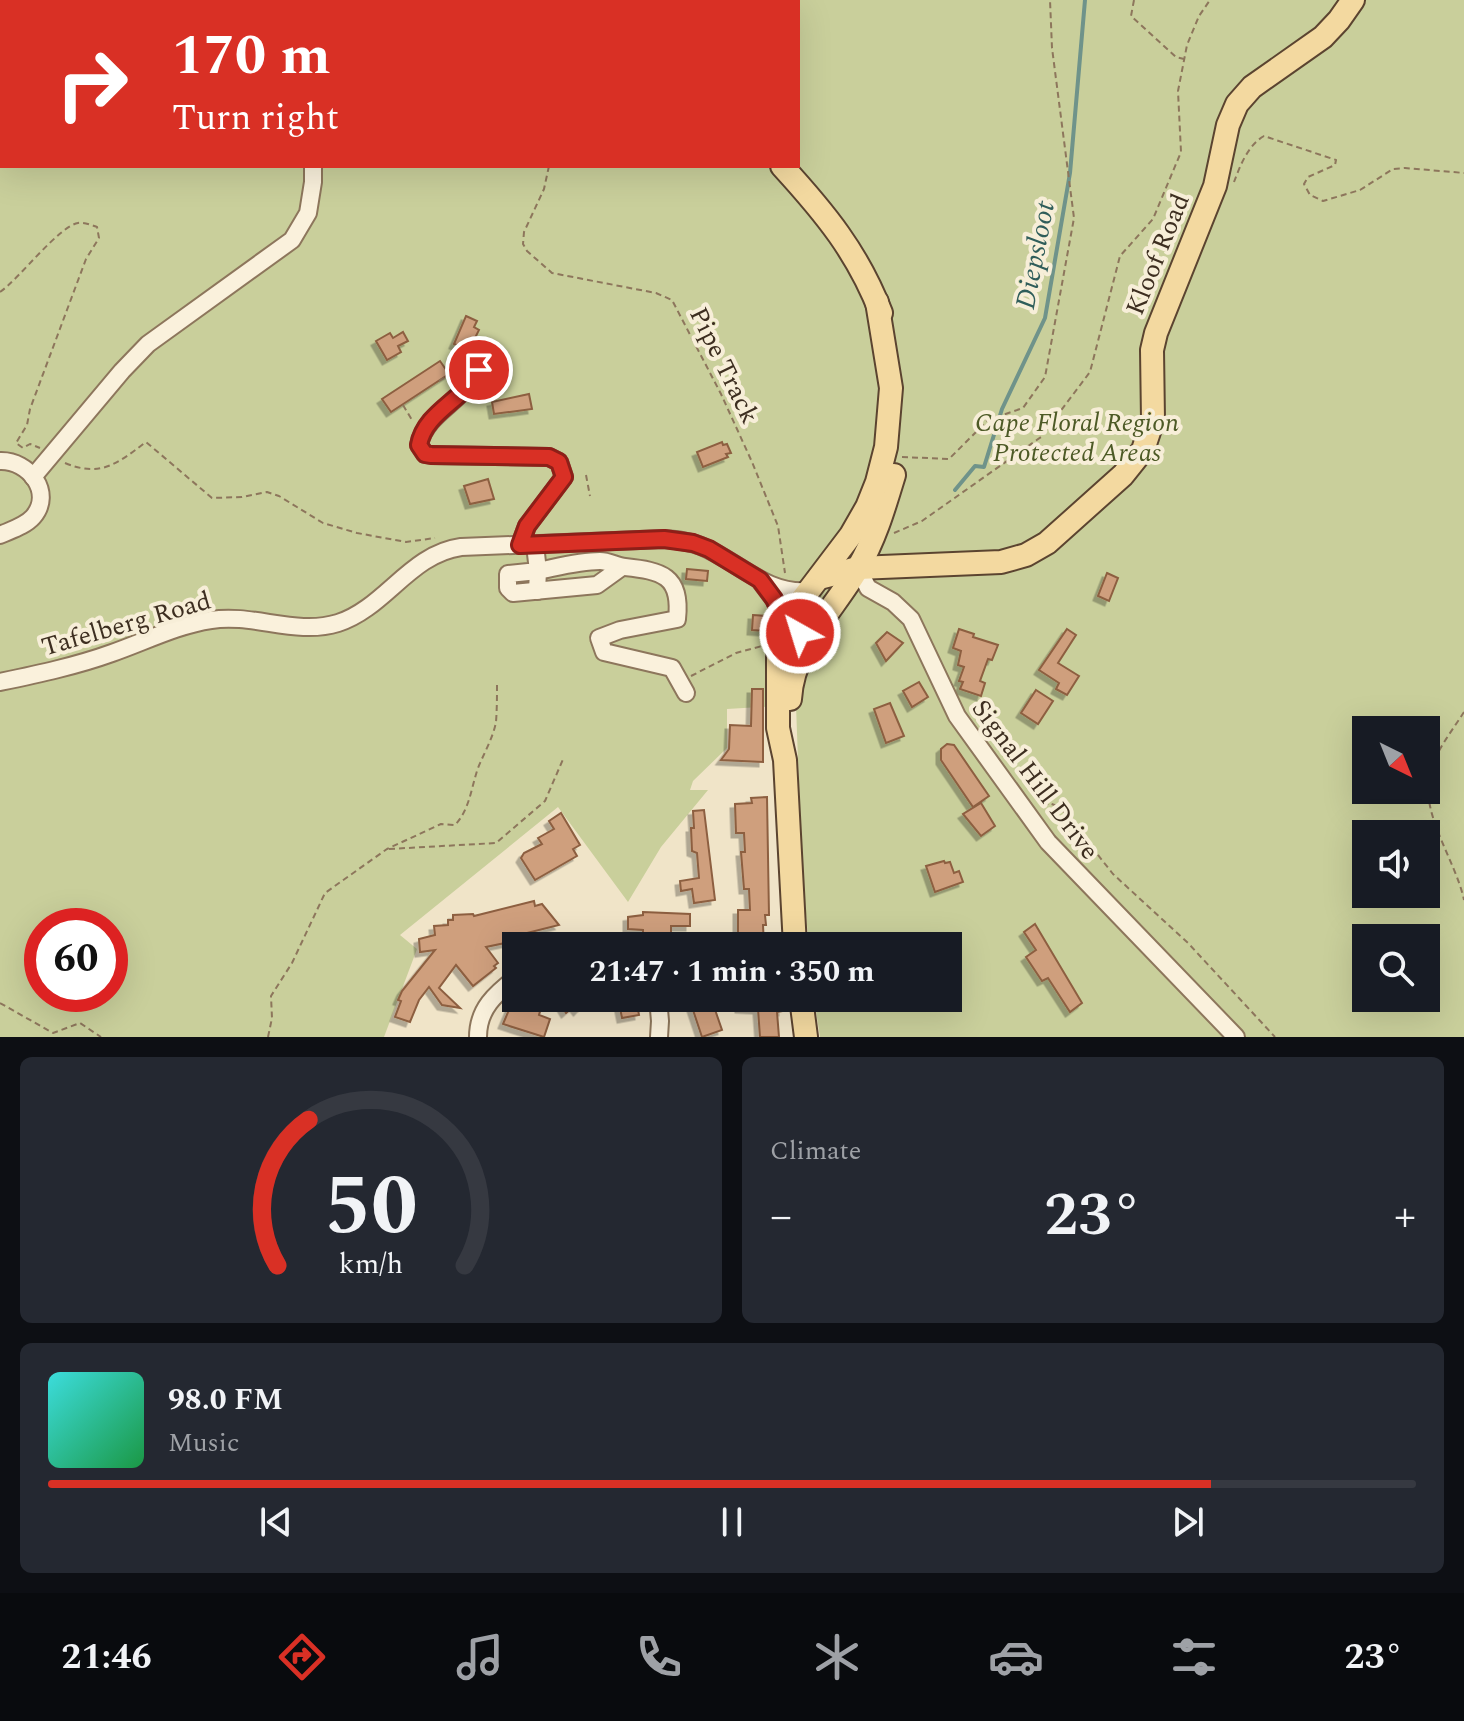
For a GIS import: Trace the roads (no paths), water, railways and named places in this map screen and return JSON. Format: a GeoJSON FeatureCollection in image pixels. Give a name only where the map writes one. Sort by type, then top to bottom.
{"type":"FeatureCollection","features":[{"type":"Feature","properties":{"kind":"main road","name":"Kloof Road"},"geometry":{"type":"LineString","coordinates":[[805,586],[858,568],[991,563],[1020,557],[1047,543],[1128,470],[1143,450],[1151,427],[1154,338],[1213,190],[1228,125],[1241,98],[1323,37],[1353,0]]}},
{"type":"Feature","properties":{"kind":"main road"},"geometry":{"type":"LineString","coordinates":[[784,168],[845,240],[863,271],[890,336],[901,378],[902,426],[894,475],[875,534],[858,568],[796,665],[792,677],[785,760]]}},
{"type":"Feature","properties":{"kind":"main road"},"geometry":{"type":"LineString","coordinates":[[794,932],[785,760],[778,728],[778,645],[785,622],[805,586],[851,535],[867,507],[886,447],[891,388],[877,302]]}},
{"type":"Feature","properties":{"kind":"main road"},"geometry":{"type":"LineString","coordinates":[[805,586],[826,589],[834,604]]}},
{"type":"Feature","properties":{"kind":"main road"},"geometry":{"type":"LineString","coordinates":[[785,622],[800,633],[818,628]]}},
{"type":"Feature","properties":{"kind":"main road"},"geometry":{"type":"LineString","coordinates":[[803,1012],[806,1037]]}},
{"type":"Feature","properties":{"kind":"street"},"geometry":{"type":"LineString","coordinates":[[33,477],[148,344],[292,240],[308,213],[313,168]]}},
{"type":"Feature","properties":{"kind":"street"},"geometry":{"type":"LineString","coordinates":[[479,355],[479,370],[472,381],[430,421],[419,445],[421,450],[431,455],[549,457],[559,462],[564,477],[527,526],[543,570],[537,591]]}},
{"type":"Feature","properties":{"kind":"street"},"geometry":{"type":"LineString","coordinates":[[0,461],[20,463],[33,477],[40,494],[35,515],[0,535]]}},
{"type":"Feature","properties":{"kind":"street","name":"Tafelberg Road"},"geometry":{"type":"LineString","coordinates":[[0,682],[82,663],[210,620],[239,619],[310,628],[336,624],[359,613],[415,568],[442,552],[461,547],[664,539],[686,541],[709,549],[760,580],[785,622]]}},
{"type":"Feature","properties":{"kind":"street"},"geometry":{"type":"LineString","coordinates":[[622,567],[592,586],[513,593],[508,588],[508,574],[604,560],[622,567],[650,570],[666,577],[677,596],[677,619],[620,630],[599,638],[604,652],[672,668],[683,688]]}},
{"type":"Feature","properties":{"kind":"street"},"geometry":{"type":"LineString","coordinates":[[586,562],[592,571],[592,586]]}},
{"type":"Feature","properties":{"kind":"street","name":"Signal Hill Drive"},"geometry":{"type":"LineString","coordinates":[[858,568],[868,588],[893,602],[911,619],[957,716],[1061,857],[1236,1037]]}},
{"type":"Feature","properties":{"kind":"street","name":"Tafelberg Road"},"geometry":{"type":"LineString","coordinates":[[760,580],[805,586]]}},
{"type":"Feature","properties":{"kind":"street"},"geometry":{"type":"LineString","coordinates":[[478,1037],[485,1008],[502,990]]}},
{"type":"Feature","properties":{"kind":"street"},"geometry":{"type":"LineString","coordinates":[[659,1012],[659,1037]]}},
{"type":"Feature","properties":{"kind":"waterway","name":"Diepsloot"},"geometry":{"type":"LineString","coordinates":[[955,490],[975,466],[984,467],[1002,409],[1045,318],[1070,173],[1085,0]]}},
{"type":"Feature","properties":{"kind":"park label","name":"Cape Floral Region Protected Areas"},"geometry":{"type":"Point","coordinates":[1077,437]}}]}
